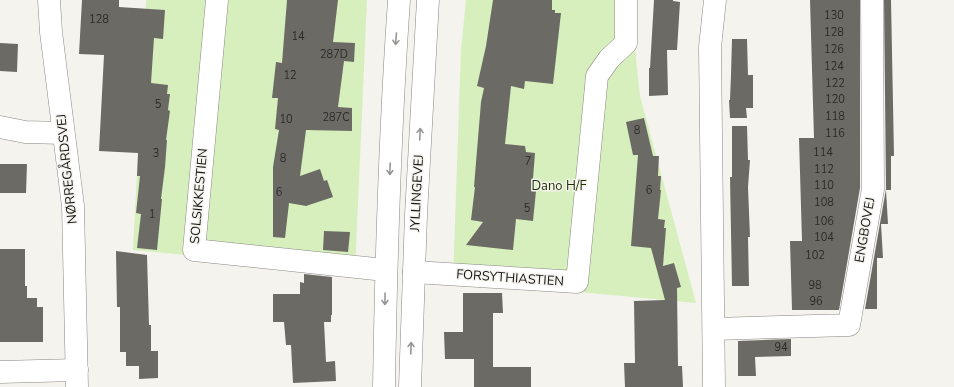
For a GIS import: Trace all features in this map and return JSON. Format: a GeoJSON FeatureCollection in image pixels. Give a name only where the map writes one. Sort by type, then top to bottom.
{"type":"FeatureCollection","features":[{"type":"Feature","properties":{"kind":"street","name":"NØRREGÅRDSVEJ"},"geometry":{"type":"LineString","coordinates":[[49,0],[51,32],[73,206],[77,379]]}},
{"type":"Feature","properties":{"kind":"street","name":"SOLSIKKESTIEN"},"geometry":{"type":"LineString","coordinates":[[217,0],[194,250],[386,270]]}},
{"type":"Feature","properties":{"kind":"street"},"geometry":{"type":"LineString","coordinates":[[384,387],[386,270],[394,72],[399,0]]}},
{"type":"Feature","properties":{"kind":"street","name":"JYLLINGEVEJ"},"geometry":{"type":"LineString","coordinates":[[410,387],[414,272],[428,0]]}},
{"type":"Feature","properties":{"kind":"street","name":"FORSYTHIASTIEN"},"geometry":{"type":"LineString","coordinates":[[414,272],[577,282],[597,76],[610,59],[626,43],[626,0]]}},
{"type":"Feature","properties":{"kind":"street"},"geometry":{"type":"LineString","coordinates":[[714,387],[710,47],[715,0]]}},
{"type":"Feature","properties":{"kind":"street","name":"ENGBOVEJ"},"geometry":{"type":"LineString","coordinates":[[714,329],[849,325],[872,189],[872,0]]}},
{"type":"Feature","properties":{"kind":"street"},"geometry":{"type":"LineString","coordinates":[[0,127],[25,132],[63,133]]}},
{"type":"Feature","properties":{"kind":"street"},"geometry":{"type":"LineString","coordinates":[[0,372],[77,379]]}},
{"type":"Feature","properties":{"kind":"green space"},"geometry":{"type":"Polygon","coordinates":[[[146,0],[367,0],[355,271],[133,250],[146,0]]]}},
{"type":"Feature","properties":{"kind":"green space","name":"Dano H/F"},"geometry":{"type":"Polygon","coordinates":[[[466,0],[631,0],[640,96],[696,303],[453,280],[461,50],[466,0]]]}},
{"type":"Feature","properties":{"kind":"building"},"geometry":{"type":"Polygon","coordinates":[[[82,0],[119,0],[119,7],[165,10],[163,39],[154,38],[151,83],[168,85],[167,94],[170,94],[168,110],[170,111],[166,140],[165,167],[157,250],[137,248],[141,214],[136,213],[140,176],[137,176],[138,153],[99,151],[104,55],[79,54],[82,0]]]}},
{"type":"Feature","properties":{"kind":"building"},"geometry":{"type":"Polygon","coordinates":[[[287,0],[338,0],[333,42],[355,43],[354,62],[344,61],[338,107],[352,108],[352,131],[306,130],[300,176],[320,169],[324,181],[327,180],[333,197],[306,206],[289,203],[285,238],[273,237],[273,167],[279,130],[275,129],[278,98],[272,98],[276,62],[282,63],[287,0]]]}},
{"type":"Feature","properties":{"kind":"building"},"geometry":{"type":"Polygon","coordinates":[[[493,0],[552,0],[552,10],[555,10],[555,13],[561,13],[553,84],[525,81],[524,89],[511,86],[505,144],[525,146],[526,152],[535,153],[532,191],[536,191],[533,221],[516,219],[513,250],[466,245],[483,222],[471,220],[481,102],[484,88],[477,86],[486,46],[493,0]]]}},
{"type":"Feature","properties":{"kind":"building"},"geometry":{"type":"Polygon","coordinates":[[[654,0],[673,0],[680,2],[677,50],[667,50],[668,95],[649,96],[649,68],[654,0]]]}},
{"type":"Feature","properties":{"kind":"building"},"geometry":{"type":"Polygon","coordinates":[[[810,0],[860,0],[860,188],[839,310],[792,310],[790,241],[802,241],[799,138],[814,138],[810,0]]]}},
{"type":"Feature","properties":{"kind":"building"},"geometry":{"type":"Polygon","coordinates":[[[884,0],[891,0],[894,156],[891,156],[891,190],[886,190],[888,224],[881,224],[883,258],[877,258],[877,309],[865,309],[886,189],[884,0]]]}},
{"type":"Feature","properties":{"kind":"building"},"geometry":{"type":"Polygon","coordinates":[[[732,39],[747,39],[748,75],[753,75],[753,108],[746,108],[747,118],[730,118],[729,100],[732,39]]]}},
{"type":"Feature","properties":{"kind":"building"},"geometry":{"type":"Polygon","coordinates":[[[0,43],[18,44],[17,72],[0,71],[0,43]]]}},
{"type":"Feature","properties":{"kind":"building"},"geometry":{"type":"Polygon","coordinates":[[[644,118],[653,156],[659,156],[658,176],[661,176],[661,190],[658,219],[665,220],[664,228],[666,228],[663,266],[674,263],[681,287],[677,288],[678,366],[682,366],[683,387],[625,387],[624,363],[635,363],[634,301],[665,300],[651,248],[631,246],[638,155],[633,155],[626,122],[644,118]]]}},
{"type":"Feature","properties":{"kind":"building"},"geometry":{"type":"Polygon","coordinates":[[[732,126],[747,126],[748,160],[750,160],[748,187],[750,237],[748,237],[749,286],[732,286],[730,177],[732,177],[732,126]]]}},
{"type":"Feature","properties":{"kind":"building"},"geometry":{"type":"Polygon","coordinates":[[[0,164],[27,164],[26,193],[0,193],[0,164]]]}},
{"type":"Feature","properties":{"kind":"building"},"geometry":{"type":"Polygon","coordinates":[[[324,231],[350,232],[348,252],[323,250],[324,231]]]}},
{"type":"Feature","properties":{"kind":"building"},"geometry":{"type":"Polygon","coordinates":[[[0,249],[25,249],[25,286],[27,286],[27,298],[37,298],[37,307],[43,307],[43,342],[0,342],[0,249]]]}},
{"type":"Feature","properties":{"kind":"building"},"geometry":{"type":"Polygon","coordinates":[[[116,251],[147,255],[151,351],[158,351],[158,378],[139,379],[139,366],[126,366],[126,352],[120,352],[120,307],[117,307],[116,251]]]}},
{"type":"Feature","properties":{"kind":"building"},"geometry":{"type":"Polygon","coordinates":[[[304,274],[332,277],[331,322],[324,322],[326,362],[335,361],[336,381],[293,383],[291,345],[286,345],[284,322],[273,322],[273,294],[300,294],[300,282],[304,283],[304,274]]]}},
{"type":"Feature","properties":{"kind":"building"},"geometry":{"type":"Polygon","coordinates":[[[463,293],[502,293],[503,313],[493,313],[493,367],[531,367],[531,387],[474,387],[474,359],[445,359],[444,332],[463,332],[463,293]]]}},
{"type":"Feature","properties":{"kind":"building"},"geometry":{"type":"Polygon","coordinates":[[[791,339],[791,356],[755,357],[756,376],[738,376],[738,341],[791,339]]]}}]}
